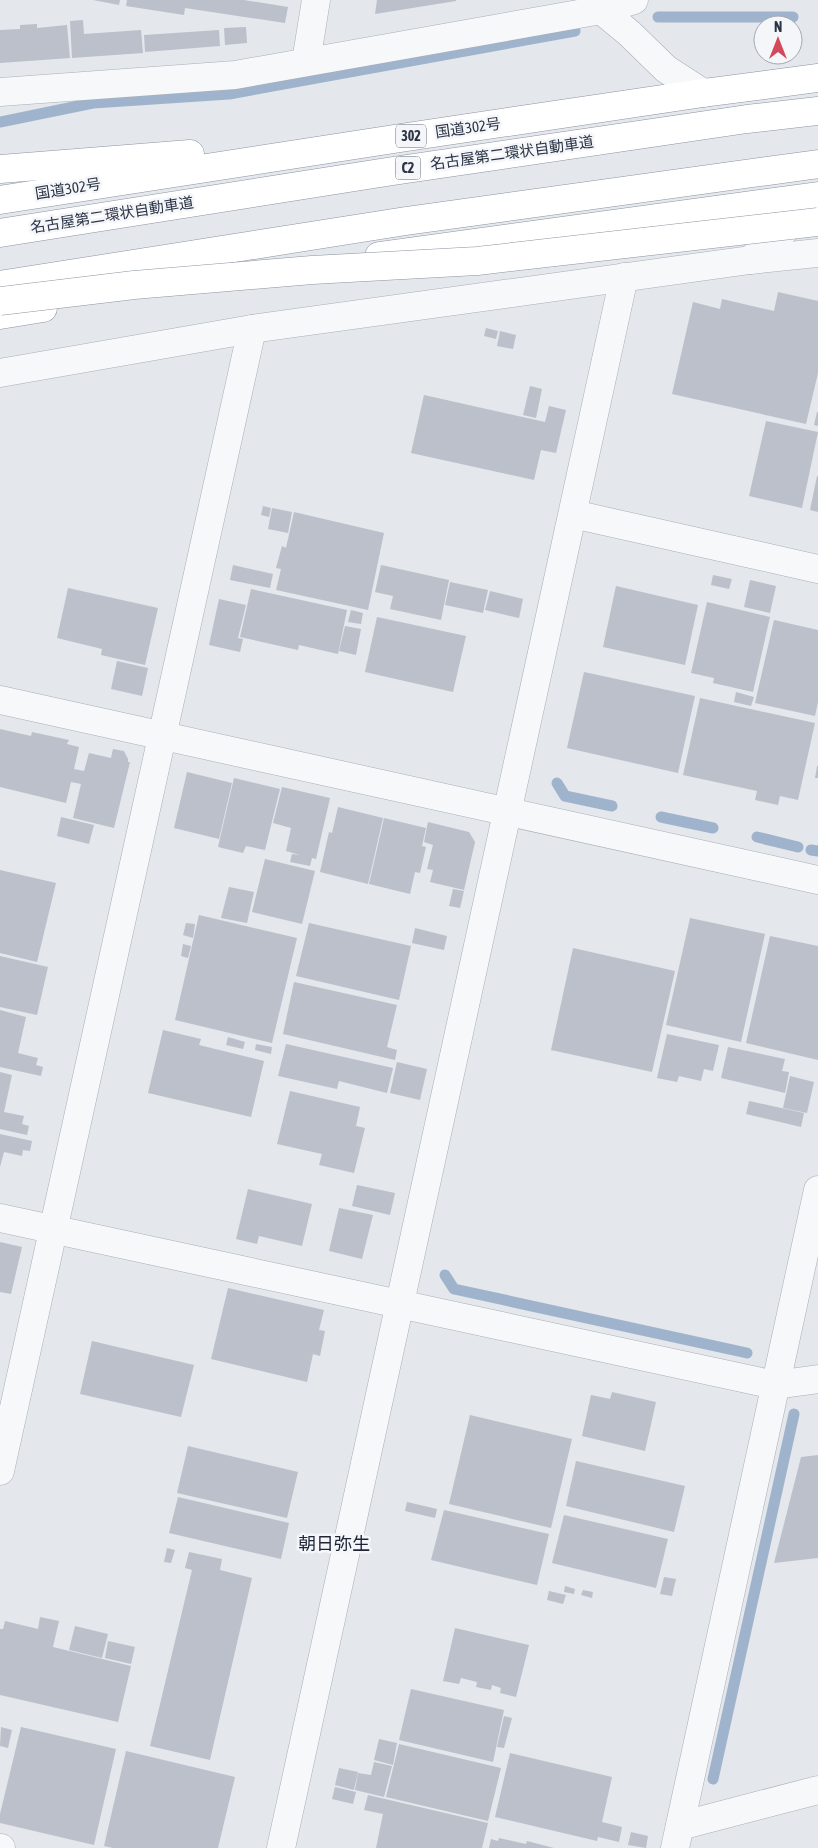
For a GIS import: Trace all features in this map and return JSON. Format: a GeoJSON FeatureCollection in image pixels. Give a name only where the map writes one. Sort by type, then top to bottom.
{"type":"FeatureCollection","features":[{"type":"Feature","properties":{"kind":"highway","name":"国道302号"},"geometry":{"type":"LineString","coordinates":[[2,199],[702,93],[818,78]]}},
{"type":"Feature","properties":{"kind":"highway","name":"名古屋第二環状自動車道"},"geometry":{"type":"LineString","coordinates":[[0,233],[393,171],[818,111]]}},
{"type":"Feature","properties":{"kind":"highway"},"geometry":{"type":"LineString","coordinates":[[0,168],[407,137]]}},
{"type":"Feature","properties":{"kind":"highway"},"geometry":{"type":"LineString","coordinates":[[0,285],[406,222],[818,164]]}},
{"type":"Feature","properties":{"kind":"highway"},"geometry":{"type":"LineString","coordinates":[[0,315],[283,270],[818,196]]}},
{"type":"Feature","properties":{"kind":"highway"},"geometry":{"type":"LineString","coordinates":[[0,301],[134,285],[293,272],[477,261],[818,222]]}},
{"type":"Feature","properties":{"kind":"street"},"geometry":{"type":"LineString","coordinates":[[306,62],[316,0]]}},
{"type":"Feature","properties":{"kind":"street"},"geometry":{"type":"LineString","coordinates":[[0,92],[235,75],[601,10],[634,0]]}},
{"type":"Feature","properties":{"kind":"street"},"geometry":{"type":"LineString","coordinates":[[601,10],[629,33],[666,69],[702,93]]}},
{"type":"Feature","properties":{"kind":"street"},"geometry":{"type":"LineString","coordinates":[[750,260],[818,201]]}},
{"type":"Feature","properties":{"kind":"street"},"geometry":{"type":"LineString","coordinates":[[0,372],[252,329],[750,260],[818,253]]}},
{"type":"Feature","properties":{"kind":"street"},"geometry":{"type":"LineString","coordinates":[[281,1848],[624,277]]}},
{"type":"Feature","properties":{"kind":"street"},"geometry":{"type":"LineString","coordinates":[[0,1471],[252,329]]}},
{"type":"Feature","properties":{"kind":"street"},"geometry":{"type":"LineString","coordinates":[[573,514],[818,569]]}},
{"type":"Feature","properties":{"kind":"street"},"geometry":{"type":"LineString","coordinates":[[0,700],[818,880]]}},
{"type":"Feature","properties":{"kind":"street"},"geometry":{"type":"LineString","coordinates":[[678,1837],[818,1190]]}},
{"type":"Feature","properties":{"kind":"street"},"geometry":{"type":"LineString","coordinates":[[0,1218],[775,1385],[818,1378]]}},
{"type":"Feature","properties":{"kind":"street"},"geometry":{"type":"LineString","coordinates":[[678,1837],[818,1790]]}},
{"type":"Feature","properties":{"kind":"building"},"geometry":{"type":"Polygon","coordinates":[[[93,0],[120,0],[119,5],[93,0]]]}},
{"type":"Feature","properties":{"kind":"building"},"geometry":{"type":"Polygon","coordinates":[[[127,0],[244,0],[288,7],[285,23],[185,8],[184,15],[126,6],[127,0]]]}},
{"type":"Feature","properties":{"kind":"building"},"geometry":{"type":"Polygon","coordinates":[[[377,0],[456,0],[456,1],[375,14],[377,0]]]}},
{"type":"Feature","properties":{"kind":"building"},"geometry":{"type":"Polygon","coordinates":[[[83,20],[84,34],[141,30],[143,53],[72,58],[70,21],[83,20]]]}},
{"type":"Feature","properties":{"kind":"building"},"geometry":{"type":"Polygon","coordinates":[[[37,24],[37,28],[67,25],[70,58],[0,63],[0,30],[20,29],[20,25],[37,24]]]}},
{"type":"Feature","properties":{"kind":"building"},"geometry":{"type":"Polygon","coordinates":[[[246,27],[247,43],[225,45],[224,28],[246,27]]]}},
{"type":"Feature","properties":{"kind":"building"},"geometry":{"type":"Polygon","coordinates":[[[219,30],[220,46],[145,52],[144,35],[219,30]]]}},
{"type":"Feature","properties":{"kind":"building"},"geometry":{"type":"Polygon","coordinates":[[[778,292],[818,301],[818,373],[806,424],[672,394],[693,302],[720,309],[722,299],[774,311],[778,292]]]}},
{"type":"Feature","properties":{"kind":"building"},"geometry":{"type":"Polygon","coordinates":[[[486,328],[498,331],[496,339],[484,336],[486,328]]]}},
{"type":"Feature","properties":{"kind":"building"},"geometry":{"type":"Polygon","coordinates":[[[500,331],[516,335],[513,349],[497,346],[500,331]]]}},
{"type":"Feature","properties":{"kind":"building"},"geometry":{"type":"Polygon","coordinates":[[[530,386],[542,389],[536,418],[523,415],[530,386]]]}},
{"type":"Feature","properties":{"kind":"building"},"geometry":{"type":"Polygon","coordinates":[[[424,395],[545,422],[549,406],[566,410],[556,453],[541,450],[534,480],[411,453],[424,395]]]}},
{"type":"Feature","properties":{"kind":"building"},"geometry":{"type":"Polygon","coordinates":[[[818,412],[818,426],[814,425],[818,412]]]}},
{"type":"Feature","properties":{"kind":"building"},"geometry":{"type":"Polygon","coordinates":[[[766,421],[818,432],[802,508],[749,496],[766,421]]]}},
{"type":"Feature","properties":{"kind":"building"},"geometry":{"type":"Polygon","coordinates":[[[818,476],[818,512],[810,510],[818,476]]]}},
{"type":"Feature","properties":{"kind":"building"},"geometry":{"type":"Polygon","coordinates":[[[263,506],[271,508],[269,517],[261,515],[263,506]]]}},
{"type":"Feature","properties":{"kind":"building"},"geometry":{"type":"Polygon","coordinates":[[[272,508],[292,512],[288,533],[268,529],[272,508]]]}},
{"type":"Feature","properties":{"kind":"building"},"geometry":{"type":"Polygon","coordinates":[[[294,512],[384,533],[368,610],[276,590],[281,569],[276,568],[282,546],[286,548],[294,512]]]}},
{"type":"Feature","properties":{"kind":"building"},"geometry":{"type":"Polygon","coordinates":[[[233,565],[273,574],[270,588],[230,580],[233,565]]]}},
{"type":"Feature","properties":{"kind":"building"},"geometry":{"type":"Polygon","coordinates":[[[381,565],[449,580],[441,620],[390,609],[393,596],[375,592],[381,565]]]}},
{"type":"Feature","properties":{"kind":"building"},"geometry":{"type":"Polygon","coordinates":[[[713,575],[732,579],[729,589],[711,585],[713,575]]]}},
{"type":"Feature","properties":{"kind":"building"},"geometry":{"type":"Polygon","coordinates":[[[750,580],[776,586],[770,613],[744,607],[750,580]]]}},
{"type":"Feature","properties":{"kind":"building"},"geometry":{"type":"Polygon","coordinates":[[[450,582],[488,590],[483,613],[445,605],[450,582]]]}},
{"type":"Feature","properties":{"kind":"building"},"geometry":{"type":"Polygon","coordinates":[[[616,586],[698,605],[685,665],[603,647],[616,586]]]}},
{"type":"Feature","properties":{"kind":"building"},"geometry":{"type":"Polygon","coordinates":[[[68,588],[158,608],[145,665],[101,655],[102,649],[57,638],[68,588]]]}},
{"type":"Feature","properties":{"kind":"building"},"geometry":{"type":"Polygon","coordinates":[[[251,589],[347,610],[338,654],[299,645],[298,650],[240,637],[251,589]]]}},
{"type":"Feature","properties":{"kind":"building"},"geometry":{"type":"Polygon","coordinates":[[[490,591],[523,599],[519,618],[485,610],[490,591]]]}},
{"type":"Feature","properties":{"kind":"building"},"geometry":{"type":"Polygon","coordinates":[[[219,599],[246,605],[238,638],[243,639],[240,652],[209,645],[219,599]]]}},
{"type":"Feature","properties":{"kind":"building"},"geometry":{"type":"Polygon","coordinates":[[[707,602],[770,617],[753,692],[713,683],[714,678],[691,673],[707,602]]]}},
{"type":"Feature","properties":{"kind":"building"},"geometry":{"type":"Polygon","coordinates":[[[351,610],[363,613],[361,624],[348,622],[351,610]]]}},
{"type":"Feature","properties":{"kind":"building"},"geometry":{"type":"Polygon","coordinates":[[[377,617],[466,636],[453,692],[365,672],[377,617]]]}},
{"type":"Feature","properties":{"kind":"building"},"geometry":{"type":"Polygon","coordinates":[[[774,620],[818,630],[818,702],[815,716],[755,703],[774,620]]]}},
{"type":"Feature","properties":{"kind":"building"},"geometry":{"type":"Polygon","coordinates":[[[345,626],[361,629],[356,655],[339,651],[345,626]]]}},
{"type":"Feature","properties":{"kind":"building"},"geometry":{"type":"Polygon","coordinates":[[[117,661],[148,668],[142,696],[111,689],[117,661]]]}},
{"type":"Feature","properties":{"kind":"building"},"geometry":{"type":"Polygon","coordinates":[[[584,672],[695,696],[678,773],[567,748],[584,672]]]}},
{"type":"Feature","properties":{"kind":"building"},"geometry":{"type":"Polygon","coordinates":[[[736,692],[754,697],[751,706],[734,702],[736,692]]]}},
{"type":"Feature","properties":{"kind":"building"},"geometry":{"type":"Polygon","coordinates":[[[700,698],[815,723],[798,800],[780,796],[778,805],[755,800],[757,791],[683,775],[700,698]]]}},
{"type":"Feature","properties":{"kind":"building"},"geometry":{"type":"Polygon","coordinates":[[[0,729],[31,736],[32,732],[69,740],[67,744],[79,747],[74,769],[84,771],[89,753],[111,758],[113,749],[124,751],[128,762],[130,762],[114,828],[73,818],[81,784],[71,782],[66,803],[0,787],[0,729]]]}},
{"type":"Feature","properties":{"kind":"building"},"geometry":{"type":"Polygon","coordinates":[[[817,766],[818,778],[815,778],[817,766]]]}},
{"type":"Feature","properties":{"kind":"building"},"geometry":{"type":"Polygon","coordinates":[[[187,772],[232,783],[219,839],[174,828],[187,772]]]}},
{"type":"Feature","properties":{"kind":"building"},"geometry":{"type":"Polygon","coordinates":[[[234,778],[280,789],[265,850],[246,846],[243,853],[218,847],[234,778]]]}},
{"type":"Feature","properties":{"kind":"building"},"geometry":{"type":"Polygon","coordinates":[[[282,787],[330,798],[316,859],[312,858],[310,866],[290,862],[292,854],[300,855],[286,851],[291,828],[273,823],[282,787]]]}},
{"type":"Feature","properties":{"kind":"building"},"geometry":{"type":"Polygon","coordinates":[[[338,807],[383,818],[368,884],[320,872],[329,832],[332,833],[338,807]]]}},
{"type":"Feature","properties":{"kind":"building"},"geometry":{"type":"Polygon","coordinates":[[[61,817],[94,825],[89,844],[57,836],[61,817]]]}},
{"type":"Feature","properties":{"kind":"building"},"geometry":{"type":"Polygon","coordinates":[[[384,818],[426,828],[422,846],[426,847],[420,873],[415,872],[410,894],[369,884],[384,818]]]}},
{"type":"Feature","properties":{"kind":"building"},"geometry":{"type":"Polygon","coordinates":[[[428,822],[469,832],[475,842],[464,890],[430,882],[433,870],[427,869],[433,845],[424,842],[428,822]]]}},
{"type":"Feature","properties":{"kind":"building"},"geometry":{"type":"Polygon","coordinates":[[[265,859],[315,871],[302,924],[252,912],[265,859]]]}},
{"type":"Feature","properties":{"kind":"building"},"geometry":{"type":"Polygon","coordinates":[[[0,870],[56,883],[37,962],[0,953],[0,870]]]}},
{"type":"Feature","properties":{"kind":"building"},"geometry":{"type":"Polygon","coordinates":[[[229,887],[254,892],[247,923],[221,918],[229,887]]]}},
{"type":"Feature","properties":{"kind":"building"},"geometry":{"type":"Polygon","coordinates":[[[453,889],[464,891],[460,908],[449,906],[453,889]]]}},
{"type":"Feature","properties":{"kind":"building"},"geometry":{"type":"Polygon","coordinates":[[[199,915],[297,938],[272,1043],[175,1020],[199,915]]]}},
{"type":"Feature","properties":{"kind":"building"},"geometry":{"type":"Polygon","coordinates":[[[690,918],[765,934],[741,1042],[666,1025],[690,918]]]}},
{"type":"Feature","properties":{"kind":"building"},"geometry":{"type":"Polygon","coordinates":[[[186,923],[195,924],[193,938],[183,935],[186,923]]]}},
{"type":"Feature","properties":{"kind":"building"},"geometry":{"type":"Polygon","coordinates":[[[309,923],[411,946],[399,1000],[296,976],[309,923]]]}},
{"type":"Feature","properties":{"kind":"building"},"geometry":{"type":"Polygon","coordinates":[[[415,928],[447,936],[444,950],[412,943],[415,928]]]}},
{"type":"Feature","properties":{"kind":"building"},"geometry":{"type":"Polygon","coordinates":[[[770,936],[818,946],[818,1060],[746,1043],[770,936]]]}},
{"type":"Feature","properties":{"kind":"building"},"geometry":{"type":"Polygon","coordinates":[[[183,944],[191,946],[188,958],[181,956],[183,944]]]}},
{"type":"Feature","properties":{"kind":"building"},"geometry":{"type":"Polygon","coordinates":[[[573,948],[675,971],[652,1072],[551,1050],[573,948]]]}},
{"type":"Feature","properties":{"kind":"building"},"geometry":{"type":"Polygon","coordinates":[[[0,956],[48,967],[37,1015],[0,1007],[0,956]]]}},
{"type":"Feature","properties":{"kind":"building"},"geometry":{"type":"Polygon","coordinates":[[[294,982],[397,1005],[387,1047],[397,1050],[395,1060],[283,1034],[294,982]]]}},
{"type":"Feature","properties":{"kind":"building"},"geometry":{"type":"Polygon","coordinates":[[[0,1010],[26,1017],[18,1053],[38,1058],[36,1065],[43,1067],[41,1076],[0,1067],[0,1010]]]}},
{"type":"Feature","properties":{"kind":"building"},"geometry":{"type":"Polygon","coordinates":[[[163,1030],[201,1039],[199,1045],[264,1061],[251,1117],[148,1093],[163,1030]]]}},
{"type":"Feature","properties":{"kind":"building"},"geometry":{"type":"Polygon","coordinates":[[[667,1034],[719,1045],[713,1071],[704,1069],[701,1081],[679,1076],[677,1082],[657,1078],[667,1034]]]}},
{"type":"Feature","properties":{"kind":"building"},"geometry":{"type":"Polygon","coordinates":[[[228,1037],[245,1042],[243,1049],[226,1045],[228,1037]]]}},
{"type":"Feature","properties":{"kind":"building"},"geometry":{"type":"Polygon","coordinates":[[[256,1044],[272,1047],[271,1054],[255,1050],[256,1044]]]}},
{"type":"Feature","properties":{"kind":"building"},"geometry":{"type":"Polygon","coordinates":[[[286,1044],[393,1068],[387,1093],[339,1081],[337,1089],[278,1076],[286,1044]]]}},
{"type":"Feature","properties":{"kind":"building"},"geometry":{"type":"Polygon","coordinates":[[[728,1047],[785,1059],[782,1071],[789,1072],[785,1093],[721,1078],[728,1047]]]}},
{"type":"Feature","properties":{"kind":"building"},"geometry":{"type":"Polygon","coordinates":[[[397,1062],[427,1069],[420,1100],[390,1093],[397,1062]]]}},
{"type":"Feature","properties":{"kind":"building"},"geometry":{"type":"Polygon","coordinates":[[[0,1072],[12,1075],[4,1112],[24,1116],[22,1124],[29,1126],[27,1135],[0,1129],[0,1072]]]}},
{"type":"Feature","properties":{"kind":"building"},"geometry":{"type":"Polygon","coordinates":[[[790,1076],[814,1082],[807,1113],[783,1108],[790,1076]]]}},
{"type":"Feature","properties":{"kind":"building"},"geometry":{"type":"Polygon","coordinates":[[[290,1091],[360,1107],[356,1126],[365,1128],[354,1173],[319,1165],[322,1154],[277,1144],[290,1091]]]}},
{"type":"Feature","properties":{"kind":"building"},"geometry":{"type":"Polygon","coordinates":[[[749,1101],[804,1113],[801,1127],[746,1114],[749,1101]]]}},
{"type":"Feature","properties":{"kind":"building"},"geometry":{"type":"Polygon","coordinates":[[[0,1134],[32,1141],[30,1151],[23,1150],[22,1156],[4,1152],[0,1167],[0,1134]]]}},
{"type":"Feature","properties":{"kind":"building"},"geometry":{"type":"Polygon","coordinates":[[[357,1185],[395,1193],[390,1215],[352,1206],[357,1185]]]}},
{"type":"Feature","properties":{"kind":"building"},"geometry":{"type":"Polygon","coordinates":[[[248,1189],[312,1204],[302,1246],[259,1236],[257,1244],[236,1239],[248,1189]]]}},
{"type":"Feature","properties":{"kind":"building"},"geometry":{"type":"Polygon","coordinates":[[[339,1208],[373,1215],[362,1259],[329,1251],[339,1208]]]}},
{"type":"Feature","properties":{"kind":"building"},"geometry":{"type":"Polygon","coordinates":[[[0,1242],[22,1247],[11,1294],[0,1292],[0,1242]]]}},
{"type":"Feature","properties":{"kind":"building"},"geometry":{"type":"Polygon","coordinates":[[[228,1288],[324,1310],[319,1330],[325,1331],[320,1356],[313,1354],[307,1382],[211,1359],[228,1288]]]}},
{"type":"Feature","properties":{"kind":"building"},"geometry":{"type":"Polygon","coordinates":[[[92,1341],[194,1365],[181,1417],[80,1394],[92,1341]]]}},
{"type":"Feature","properties":{"kind":"building"},"geometry":{"type":"Polygon","coordinates":[[[612,1392],[656,1402],[645,1451],[582,1436],[591,1395],[610,1399],[612,1392]]]}},
{"type":"Feature","properties":{"kind":"building"},"geometry":{"type":"Polygon","coordinates":[[[470,1415],[572,1439],[551,1528],[449,1504],[470,1415]]]}},
{"type":"Feature","properties":{"kind":"building"},"geometry":{"type":"Polygon","coordinates":[[[188,1446],[298,1472],[287,1518],[177,1493],[188,1446]]]}},
{"type":"Feature","properties":{"kind":"building"},"geometry":{"type":"Polygon","coordinates":[[[818,1455],[818,1558],[774,1563],[801,1457],[818,1455]]]}},
{"type":"Feature","properties":{"kind":"building"},"geometry":{"type":"Polygon","coordinates":[[[576,1461],[685,1486],[674,1532],[566,1506],[576,1461]]]}},
{"type":"Feature","properties":{"kind":"building"},"geometry":{"type":"Polygon","coordinates":[[[178,1497],[289,1523],[281,1559],[169,1533],[178,1497]]]}},
{"type":"Feature","properties":{"kind":"building"},"geometry":{"type":"Polygon","coordinates":[[[407,1502],[437,1509],[435,1518],[405,1511],[407,1502]]]}},
{"type":"Feature","properties":{"kind":"building"},"geometry":{"type":"Polygon","coordinates":[[[444,1510],[549,1534],[537,1585],[431,1560],[444,1510]]]}},
{"type":"Feature","properties":{"kind":"building"},"geometry":{"type":"Polygon","coordinates":[[[564,1515],[668,1539],[656,1588],[552,1563],[564,1515]]]}},
{"type":"Feature","properties":{"kind":"building"},"geometry":{"type":"Polygon","coordinates":[[[167,1548],[175,1550],[171,1563],[164,1562],[167,1548]]]}},
{"type":"Feature","properties":{"kind":"building"},"geometry":{"type":"Polygon","coordinates":[[[189,1552],[222,1559],[220,1570],[252,1578],[210,1760],[150,1746],[192,1570],[185,1568],[189,1552]]]}},
{"type":"Feature","properties":{"kind":"building"},"geometry":{"type":"Polygon","coordinates":[[[664,1577],[676,1579],[672,1596],[660,1594],[664,1577]]]}},
{"type":"Feature","properties":{"kind":"building"},"geometry":{"type":"Polygon","coordinates":[[[565,1586],[575,1589],[574,1594],[564,1592],[565,1586]]]}},
{"type":"Feature","properties":{"kind":"building"},"geometry":{"type":"Polygon","coordinates":[[[583,1590],[593,1592],[592,1598],[581,1595],[583,1590]]]}},
{"type":"Feature","properties":{"kind":"building"},"geometry":{"type":"Polygon","coordinates":[[[549,1591],[566,1595],[563,1604],[547,1600],[549,1591]]]}},
{"type":"Feature","properties":{"kind":"building"},"geometry":{"type":"Polygon","coordinates":[[[40,1617],[59,1621],[53,1647],[131,1666],[118,1722],[0,1695],[0,1629],[3,1629],[5,1621],[38,1629],[40,1617]]]}},
{"type":"Feature","properties":{"kind":"building"},"geometry":{"type":"Polygon","coordinates":[[[75,1626],[108,1634],[102,1658],[69,1650],[75,1626]]]}},
{"type":"Feature","properties":{"kind":"building"},"geometry":{"type":"Polygon","coordinates":[[[455,1628],[529,1645],[516,1697],[500,1693],[501,1688],[492,1685],[491,1690],[476,1687],[477,1682],[461,1678],[459,1684],[443,1681],[455,1628]]]}},
{"type":"Feature","properties":{"kind":"building"},"geometry":{"type":"Polygon","coordinates":[[[108,1641],[135,1647],[131,1664],[105,1658],[108,1641]]]}},
{"type":"Feature","properties":{"kind":"building"},"geometry":{"type":"Polygon","coordinates":[[[411,1689],[504,1710],[493,1762],[399,1740],[411,1689]]]}},
{"type":"Feature","properties":{"kind":"building"},"geometry":{"type":"Polygon","coordinates":[[[504,1716],[512,1718],[504,1748],[497,1747],[504,1716]]]}},
{"type":"Feature","properties":{"kind":"building"},"geometry":{"type":"Polygon","coordinates":[[[1,1727],[12,1730],[8,1748],[0,1746],[1,1727]]]}},
{"type":"Feature","properties":{"kind":"building"},"geometry":{"type":"Polygon","coordinates":[[[21,1727],[116,1749],[94,1845],[0,1823],[0,1814],[21,1727]]]}},
{"type":"Feature","properties":{"kind":"building"},"geometry":{"type":"Polygon","coordinates":[[[379,1739],[397,1743],[393,1765],[374,1760],[379,1739]]]}},
{"type":"Feature","properties":{"kind":"building"},"geometry":{"type":"Polygon","coordinates":[[[399,1744],[501,1768],[488,1821],[386,1797],[399,1744]]]}},
{"type":"Feature","properties":{"kind":"building"},"geometry":{"type":"Polygon","coordinates":[[[126,1751],[235,1777],[218,1848],[113,1848],[104,1846],[126,1751]]]}},
{"type":"Feature","properties":{"kind":"building"},"geometry":{"type":"Polygon","coordinates":[[[510,1753],[612,1777],[602,1822],[622,1827],[619,1842],[598,1837],[597,1841],[495,1817],[510,1753]]]}},
{"type":"Feature","properties":{"kind":"building"},"geometry":{"type":"Polygon","coordinates":[[[374,1762],[392,1766],[384,1797],[355,1790],[358,1773],[371,1775],[374,1762]]]}},
{"type":"Feature","properties":{"kind":"building"},"geometry":{"type":"Polygon","coordinates":[[[339,1768],[358,1772],[354,1790],[335,1785],[339,1768]]]}},
{"type":"Feature","properties":{"kind":"building"},"geometry":{"type":"Polygon","coordinates":[[[335,1787],[356,1792],[353,1804],[332,1799],[335,1787]]]}},
{"type":"Feature","properties":{"kind":"building"},"geometry":{"type":"Polygon","coordinates":[[[368,1795],[488,1823],[482,1848],[376,1848],[383,1814],[364,1810],[368,1795]]]}},
{"type":"Feature","properties":{"kind":"building"},"geometry":{"type":"Polygon","coordinates":[[[631,1832],[648,1836],[646,1848],[628,1845],[631,1832]]]}},
{"type":"Feature","properties":{"kind":"building"},"geometry":{"type":"Polygon","coordinates":[[[499,1838],[526,1844],[527,1841],[554,1848],[489,1848],[491,1839],[498,1841],[499,1838]]]}},
{"type":"Feature","properties":{"kind":"waterway"},"geometry":{"type":"LineString","coordinates":[[658,17],[753,17]]}},
{"type":"Feature","properties":{"kind":"waterway"},"geometry":{"type":"LineString","coordinates":[[0,122],[93,103],[229,94],[575,31]]}},
{"type":"Feature","properties":{"kind":"waterway"},"geometry":{"type":"LineString","coordinates":[[557,783],[565,796],[612,806]]}},
{"type":"Feature","properties":{"kind":"waterway"},"geometry":{"type":"LineString","coordinates":[[661,817],[713,828]]}},
{"type":"Feature","properties":{"kind":"waterway"},"geometry":{"type":"LineString","coordinates":[[757,837],[798,847]]}},
{"type":"Feature","properties":{"kind":"waterway"},"geometry":{"type":"LineString","coordinates":[[811,850],[818,851]]}},
{"type":"Feature","properties":{"kind":"waterway"},"geometry":{"type":"LineString","coordinates":[[445,1275],[454,1289],[747,1353]]}},
{"type":"Feature","properties":{"kind":"waterway"},"geometry":{"type":"LineString","coordinates":[[713,1779],[794,1414]]}},
{"type":"Feature","properties":{"kind":"district","name":"朝日弥生"},"geometry":{"type":"Point","coordinates":[334,1544]}}]}
